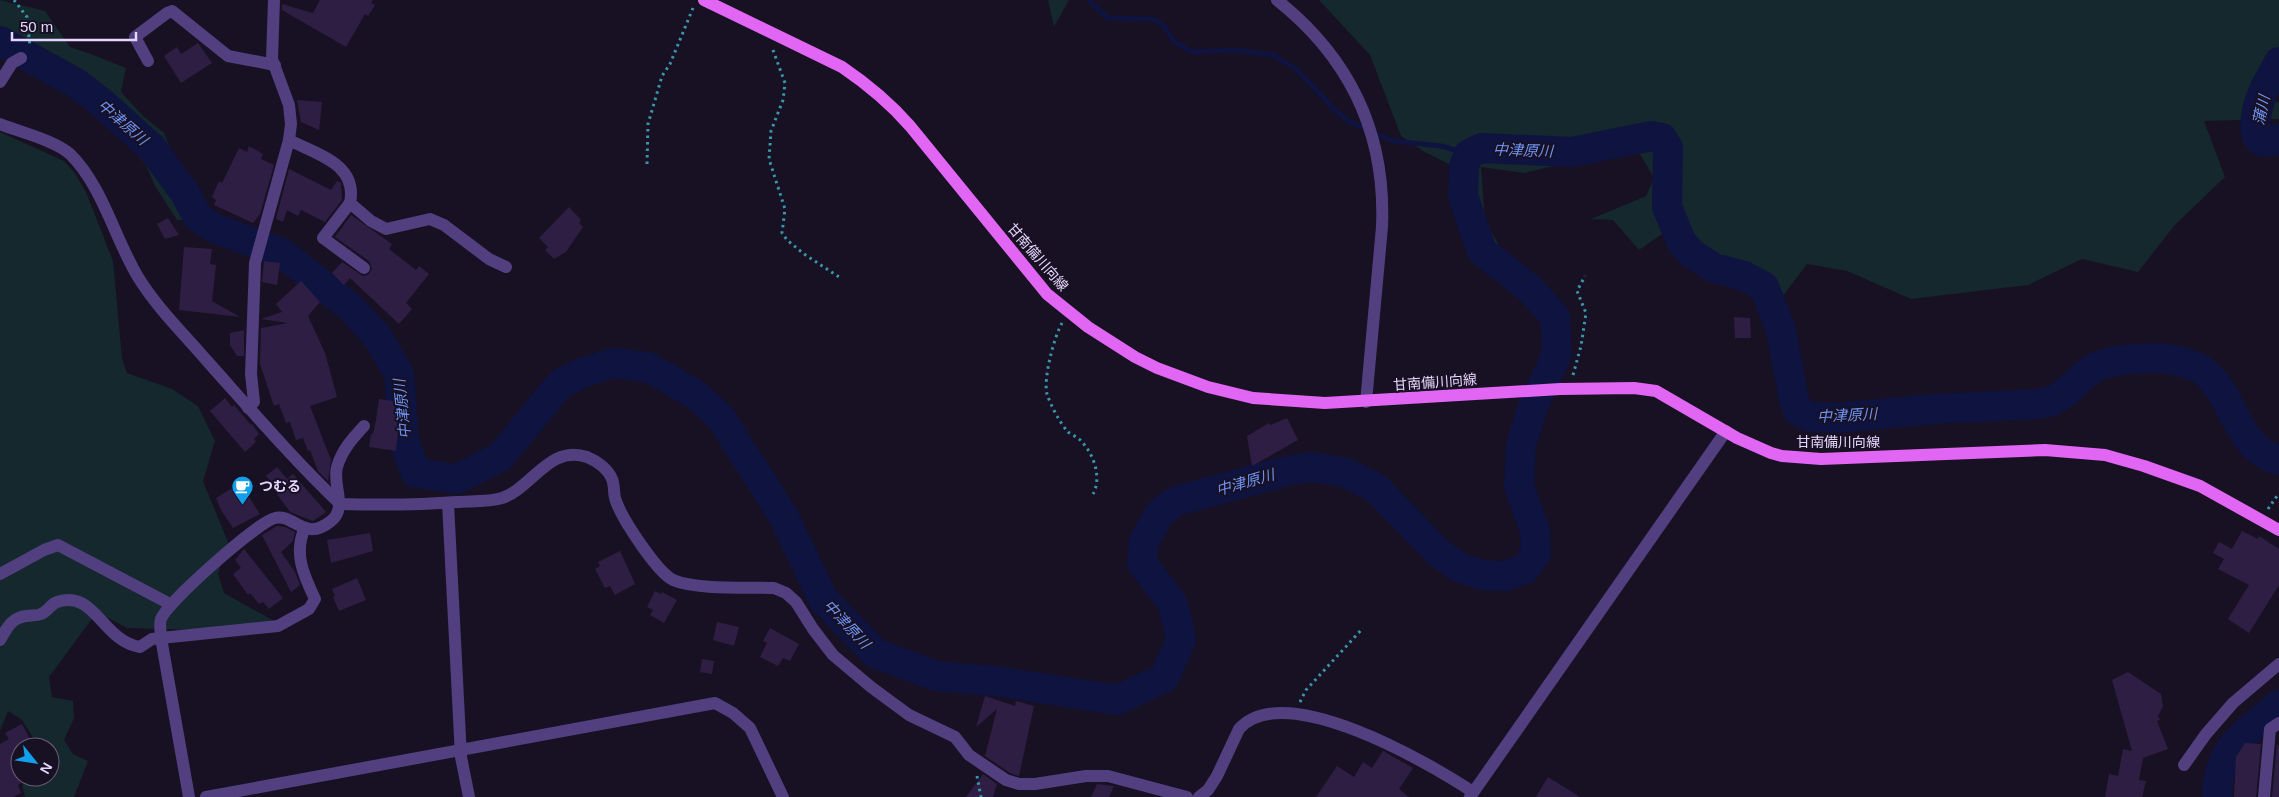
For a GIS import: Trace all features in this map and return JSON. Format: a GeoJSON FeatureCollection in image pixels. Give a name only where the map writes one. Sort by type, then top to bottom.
{"type":"FeatureCollection","features":[{"type":"Feature","properties":{"kind":"main road","name":"甘南備川向線"},"geometry":{"type":"LineString","coordinates":[[699,3],[778,35],[842,67],[896,109],[1047,294],[1102,337],[1136,357],[1157,368],[1208,387],[1253,398],[1325,403],[1615,387],[1656,391],[1771,454],[1800,458],[2045,450],[2105,456],[2144,466],[2200,486],[2279,530]]}},
{"type":"Feature","properties":{"kind":"street"},"geometry":{"type":"LineString","coordinates":[[248,408],[254,402],[251,374],[255,263],[289,140],[291,124],[289,105],[272,60],[274,0]]}},
{"type":"Feature","properties":{"kind":"street"},"geometry":{"type":"LineString","coordinates":[[1277,0],[1316,34],[1352,84],[1362,106],[1378,156],[1383,201],[1382,227],[1366,402]]}},
{"type":"Feature","properties":{"kind":"street"},"geometry":{"type":"LineString","coordinates":[[148,61],[134,37],[166,13],[172,11],[228,56],[275,65]]}},
{"type":"Feature","properties":{"kind":"street"},"geometry":{"type":"LineString","coordinates":[[0,82],[12,63],[21,58]]}},
{"type":"Feature","properties":{"kind":"street"},"geometry":{"type":"LineString","coordinates":[[0,124],[48,142],[68,152],[80,165],[93,186],[138,277],[160,307],[294,459],[340,504],[448,503],[503,497],[515,491],[555,459],[569,455],[586,456],[602,465],[612,478],[616,500],[624,518],[657,567],[671,579],[686,584],[774,588],[786,593],[796,602],[813,629],[833,655],[909,715],[955,737],[969,755],[1006,780],[1019,784],[1035,784],[1097,775],[1108,776],[1187,797]]}},
{"type":"Feature","properties":{"kind":"street"},"geometry":{"type":"LineString","coordinates":[[289,140],[336,164],[349,177],[353,190],[350,204],[323,238],[364,268]]}},
{"type":"Feature","properties":{"kind":"street"},"geometry":{"type":"LineString","coordinates":[[350,204],[371,221],[386,229],[430,219],[444,226],[489,259],[506,267]]}},
{"type":"Feature","properties":{"kind":"street"},"geometry":{"type":"LineString","coordinates":[[190,797],[161,638],[161,619],[170,604],[269,520],[281,517],[311,530],[325,526],[339,512],[340,504],[335,482],[336,469],[348,443],[364,426]]}},
{"type":"Feature","properties":{"kind":"street"},"geometry":{"type":"LineString","coordinates":[[1199,797],[1208,790],[1237,733],[1247,720],[1256,716],[1290,714],[1324,719],[1364,733],[1411,755],[1471,794],[1726,431]]}},
{"type":"Feature","properties":{"kind":"street"},"geometry":{"type":"LineString","coordinates":[[448,503],[461,750],[469,797]]}},
{"type":"Feature","properties":{"kind":"street"},"geometry":{"type":"LineString","coordinates":[[0,640],[11,621],[16,617],[42,614],[57,602],[76,600],[86,604],[115,636],[130,645],[140,647],[152,639],[278,626],[309,609],[315,599],[304,576],[298,552],[299,540],[305,528]]}},
{"type":"Feature","properties":{"kind":"street"},"geometry":{"type":"LineString","coordinates":[[0,574],[44,550],[58,545],[170,604]]}},
{"type":"Feature","properties":{"kind":"street"},"geometry":{"type":"LineString","coordinates":[[2184,765],[2206,734],[2233,703],[2279,664]]}},
{"type":"Feature","properties":{"kind":"street"},"geometry":{"type":"LineString","coordinates":[[206,797],[715,702],[750,728],[783,797]]}},
{"type":"Feature","properties":{"kind":"street"},"geometry":{"type":"LineString","coordinates":[[2264,797],[2270,728],[2279,723]]}},
{"type":"Feature","properties":{"kind":"path"},"geometry":{"type":"LineString","coordinates":[[14,0],[27,17],[30,47]]}},
{"type":"Feature","properties":{"kind":"path"},"geometry":{"type":"LineString","coordinates":[[647,164],[648,124],[662,76],[670,64],[699,3]]}},
{"type":"Feature","properties":{"kind":"path"},"geometry":{"type":"LineString","coordinates":[[778,35],[773,48],[785,83],[785,91],[771,130],[769,159],[785,209],[782,232],[787,240],[804,254],[839,277]]}},
{"type":"Feature","properties":{"kind":"path"},"geometry":{"type":"LineString","coordinates":[[1566,389],[1573,375],[1581,346],[1586,313],[1577,291],[1585,276]]}},
{"type":"Feature","properties":{"kind":"path"},"geometry":{"type":"LineString","coordinates":[[1070,313],[1060,325],[1046,384],[1047,394],[1068,432],[1081,441],[1089,453],[1098,477],[1098,486],[1093,494]]}},
{"type":"Feature","properties":{"kind":"path"},"geometry":{"type":"LineString","coordinates":[[2260,520],[2279,493]]}},
{"type":"Feature","properties":{"kind":"path"},"geometry":{"type":"LineString","coordinates":[[1302,715],[1300,701],[1306,690],[1363,628]]}},
{"type":"Feature","properties":{"kind":"green space"},"geometry":{"type":"Polygon","coordinates":[[[0,0],[45,11],[70,47],[126,68],[121,92],[143,116],[164,133],[178,169],[191,187],[189,220],[177,220],[155,186],[146,165],[108,120],[56,81],[0,49],[0,0]]]}},
{"type":"Feature","properties":{"kind":"green space"},"geometry":{"type":"Polygon","coordinates":[[[1048,0],[1069,0],[1054,27],[1048,0]]]}},
{"type":"Feature","properties":{"kind":"green space"},"geometry":{"type":"Polygon","coordinates":[[[1319,0],[2279,0],[2279,73],[2275,78],[2274,100],[2279,103],[2279,119],[2204,121],[2225,177],[2174,226],[2138,272],[2082,259],[2028,285],[1911,299],[1847,271],[1807,264],[1780,300],[1710,263],[1678,223],[1639,250],[1613,220],[1591,219],[1646,196],[1654,178],[1635,146],[1524,173],[1481,167],[1485,221],[1500,247],[1490,247],[1474,213],[1464,172],[1423,151],[1401,136],[1370,55],[1319,0]]]}},
{"type":"Feature","properties":{"kind":"green space"},"geometry":{"type":"Polygon","coordinates":[[[0,132],[64,161],[74,172],[86,192],[113,261],[122,358],[127,373],[172,389],[198,406],[215,441],[203,481],[228,542],[218,574],[224,593],[274,621],[199,630],[127,628],[97,612],[49,677],[52,697],[73,701],[74,718],[64,740],[73,754],[88,761],[74,797],[25,797],[22,787],[60,787],[60,737],[33,737],[22,720],[8,711],[0,731],[0,132]]]}},
{"type":"Feature","properties":{"kind":"building"},"geometry":{"type":"Polygon","coordinates":[[[320,0],[373,0],[371,3],[375,5],[368,16],[365,14],[346,47],[282,10],[282,4],[313,13],[320,0]]]}},
{"type":"Feature","properties":{"kind":"building"},"geometry":{"type":"Polygon","coordinates":[[[198,43],[212,63],[181,83],[164,56],[177,47],[181,54],[198,43]]]}},
{"type":"Feature","properties":{"kind":"building"},"geometry":{"type":"Polygon","coordinates":[[[297,100],[322,102],[319,130],[301,122],[297,100]]]}},
{"type":"Feature","properties":{"kind":"building"},"geometry":{"type":"Polygon","coordinates":[[[249,146],[263,154],[261,159],[274,165],[260,214],[253,223],[214,205],[216,200],[212,197],[219,181],[222,183],[239,148],[247,152],[249,146]]]}},
{"type":"Feature","properties":{"kind":"building"},"geometry":{"type":"Polygon","coordinates":[[[289,169],[331,190],[337,181],[341,183],[342,200],[325,222],[301,210],[298,216],[287,210],[283,222],[276,219],[289,169]]]}},
{"type":"Feature","properties":{"kind":"building"},"geometry":{"type":"Polygon","coordinates":[[[569,207],[581,220],[579,223],[583,227],[566,252],[554,259],[545,250],[548,247],[539,238],[569,207]]]}},
{"type":"Feature","properties":{"kind":"building"},"geometry":{"type":"Polygon","coordinates":[[[351,215],[392,244],[389,249],[416,270],[419,266],[429,274],[406,303],[412,309],[399,324],[350,278],[344,285],[332,273],[342,262],[363,276],[368,275],[372,269],[369,261],[335,237],[351,215]]]}},
{"type":"Feature","properties":{"kind":"building"},"geometry":{"type":"Polygon","coordinates":[[[168,218],[179,235],[165,239],[157,224],[168,218]]]}},
{"type":"Feature","properties":{"kind":"building"},"geometry":{"type":"Polygon","coordinates":[[[184,247],[212,249],[210,264],[216,265],[212,301],[240,317],[179,310],[184,247]]]}},
{"type":"Feature","properties":{"kind":"building"},"geometry":{"type":"Polygon","coordinates":[[[264,261],[280,263],[277,285],[262,282],[264,261]]]}},
{"type":"Feature","properties":{"kind":"building"},"geometry":{"type":"Polygon","coordinates":[[[301,281],[320,302],[308,316],[325,353],[337,397],[310,406],[331,460],[328,481],[318,471],[303,438],[296,440],[290,422],[286,423],[279,404],[274,406],[260,364],[261,328],[288,323],[261,319],[282,312],[276,304],[301,281]]]}},
{"type":"Feature","properties":{"kind":"building"},"geometry":{"type":"Polygon","coordinates":[[[1734,317],[1750,318],[1751,338],[1735,338],[1734,317]]]}},
{"type":"Feature","properties":{"kind":"building"},"geometry":{"type":"Polygon","coordinates":[[[244,330],[244,356],[237,356],[230,345],[230,333],[244,330]]]}},
{"type":"Feature","properties":{"kind":"building"},"geometry":{"type":"Polygon","coordinates":[[[225,398],[232,407],[234,405],[252,424],[259,434],[254,439],[256,442],[245,452],[210,411],[225,398]]]}},
{"type":"Feature","properties":{"kind":"building"},"geometry":{"type":"Polygon","coordinates":[[[379,399],[401,402],[396,451],[369,447],[379,399]]]}},
{"type":"Feature","properties":{"kind":"building"},"geometry":{"type":"Polygon","coordinates":[[[1287,418],[1298,440],[1252,466],[1247,436],[1269,423],[1270,425],[1287,418]]]}},
{"type":"Feature","properties":{"kind":"building"},"geometry":{"type":"Polygon","coordinates":[[[277,467],[287,479],[293,474],[326,512],[313,521],[290,512],[274,490],[276,488],[266,476],[277,467]]]}},
{"type":"Feature","properties":{"kind":"building"},"geometry":{"type":"Polygon","coordinates":[[[240,483],[260,514],[233,528],[221,510],[216,498],[240,483]]]}},
{"type":"Feature","properties":{"kind":"building"},"geometry":{"type":"Polygon","coordinates":[[[277,526],[285,527],[295,532],[293,541],[281,552],[295,572],[300,585],[291,592],[262,535],[277,526]]]}},
{"type":"Feature","properties":{"kind":"building"},"geometry":{"type":"Polygon","coordinates":[[[2242,531],[2258,539],[2259,536],[2279,549],[2279,585],[2249,633],[2228,619],[2249,585],[2218,569],[2224,559],[2213,553],[2219,542],[2232,549],[2242,531]]]}},
{"type":"Feature","properties":{"kind":"building"},"geometry":{"type":"Polygon","coordinates":[[[370,533],[373,551],[331,563],[327,540],[370,533]]]}},
{"type":"Feature","properties":{"kind":"building"},"geometry":{"type":"Polygon","coordinates":[[[244,549],[283,598],[269,609],[263,602],[259,604],[250,593],[248,595],[233,574],[241,568],[235,560],[244,549]]]}},
{"type":"Feature","properties":{"kind":"building"},"geometry":{"type":"Polygon","coordinates":[[[620,551],[635,584],[615,595],[610,586],[605,588],[595,569],[600,566],[598,562],[620,551]]]}},
{"type":"Feature","properties":{"kind":"building"},"geometry":{"type":"Polygon","coordinates":[[[357,578],[366,600],[339,611],[332,589],[357,578]]]}},
{"type":"Feature","properties":{"kind":"building"},"geometry":{"type":"Polygon","coordinates":[[[655,591],[661,594],[662,592],[677,600],[664,623],[650,615],[653,610],[647,607],[655,591]]]}},
{"type":"Feature","properties":{"kind":"building"},"geometry":{"type":"Polygon","coordinates":[[[717,622],[739,627],[734,646],[713,640],[717,622]]]}},
{"type":"Feature","properties":{"kind":"building"},"geometry":{"type":"Polygon","coordinates":[[[770,628],[799,644],[790,661],[783,658],[778,666],[760,657],[767,643],[763,641],[770,628]]]}},
{"type":"Feature","properties":{"kind":"building"},"geometry":{"type":"Polygon","coordinates":[[[702,659],[714,661],[712,674],[700,672],[702,659]]]}},
{"type":"Feature","properties":{"kind":"building"},"geometry":{"type":"Polygon","coordinates":[[[2128,672],[2161,694],[2163,706],[2158,716],[2160,720],[2157,721],[2168,749],[2143,758],[2139,780],[2146,781],[2142,797],[2105,797],[2109,774],[2118,776],[2123,749],[2132,751],[2112,680],[2128,672]]]}},
{"type":"Feature","properties":{"kind":"building"},"geometry":{"type":"Polygon","coordinates":[[[985,696],[1015,706],[1016,701],[1034,706],[1019,776],[1010,773],[985,756],[997,709],[976,727],[985,696]]]}},
{"type":"Feature","properties":{"kind":"building"},"geometry":{"type":"Polygon","coordinates":[[[22,724],[29,737],[10,737],[10,787],[19,787],[21,793],[13,797],[0,797],[0,744],[9,739],[5,733],[22,724]]]}},
{"type":"Feature","properties":{"kind":"building"},"geometry":{"type":"Polygon","coordinates":[[[2245,743],[2261,744],[2256,797],[2234,797],[2236,757],[2245,743]]]}},
{"type":"Feature","properties":{"kind":"building"},"geometry":{"type":"Polygon","coordinates":[[[2277,745],[2279,745],[2279,797],[2272,797],[2277,745]]]}},
{"type":"Feature","properties":{"kind":"building"},"geometry":{"type":"Polygon","coordinates":[[[1383,751],[1413,768],[1399,789],[1409,797],[1316,797],[1337,766],[1354,777],[1363,762],[1372,768],[1383,751]]]}},
{"type":"Feature","properties":{"kind":"building"},"geometry":{"type":"Polygon","coordinates":[[[983,774],[997,784],[993,797],[966,797],[983,774]]]}},
{"type":"Feature","properties":{"kind":"building"},"geometry":{"type":"Polygon","coordinates":[[[1548,777],[1580,797],[1536,797],[1548,777]]]}},
{"type":"Feature","properties":{"kind":"building"},"geometry":{"type":"Polygon","coordinates":[[[1097,784],[1114,786],[1109,797],[1091,797],[1097,784]]]}},
{"type":"Feature","properties":{"kind":"waterway"},"geometry":{"type":"LineString","coordinates":[[1090,0],[1108,18],[1152,19],[1163,25],[1175,42],[1192,52],[1233,50],[1273,55],[1296,69],[1337,112],[1350,122],[1393,141],[1441,146],[1469,154]]}},
{"type":"Feature","properties":{"kind":"waterway","name":"中津原川"},"geometry":{"type":"LineString","coordinates":[[0,41],[76,83],[102,103],[152,148],[185,193],[198,217],[214,228],[282,253],[349,306],[377,336],[399,374],[404,441],[416,473],[457,479],[500,457],[561,383],[582,373],[613,363],[648,367],[696,395],[721,418],[784,517],[823,599],[875,653],[936,676],[995,681],[1117,700],[1164,678],[1181,640],[1173,604],[1142,563],[1144,541],[1160,513],[1176,501],[1291,470],[1311,467],[1344,472],[1376,488],[1440,554],[1461,568],[1483,575],[1505,576],[1525,569],[1536,553],[1535,531],[1519,486],[1521,445],[1532,409],[1557,354],[1555,317],[1530,289],[1482,251],[1463,196],[1464,166],[1469,154],[1482,148],[1572,152],[1651,136],[1662,138],[1668,148],[1667,207],[1681,241],[1691,253],[1714,268],[1744,276],[1764,287],[1781,330],[1794,400],[1798,411],[1810,417],[1839,418],[1934,409],[2047,403],[2064,394],[2098,366],[2127,359],[2162,359],[2181,362],[2202,370],[2222,393],[2244,433],[2253,445],[2264,454],[2279,460]]}},
{"type":"Feature","properties":{"kind":"waterway","name":"蒲川"},"geometry":{"type":"LineString","coordinates":[[2279,62],[2262,95],[2255,125],[2258,138],[2262,141],[2269,142],[2279,139]]}},
{"type":"Feature","properties":{"kind":"waterway"},"geometry":{"type":"LineString","coordinates":[[2217,797],[2218,780],[2228,754],[2244,734],[2279,705]]}},
{"type":"Feature","properties":{"kind":"place","name":"つむる"},"geometry":{"type":"Point","coordinates":[243,505]}}]}
